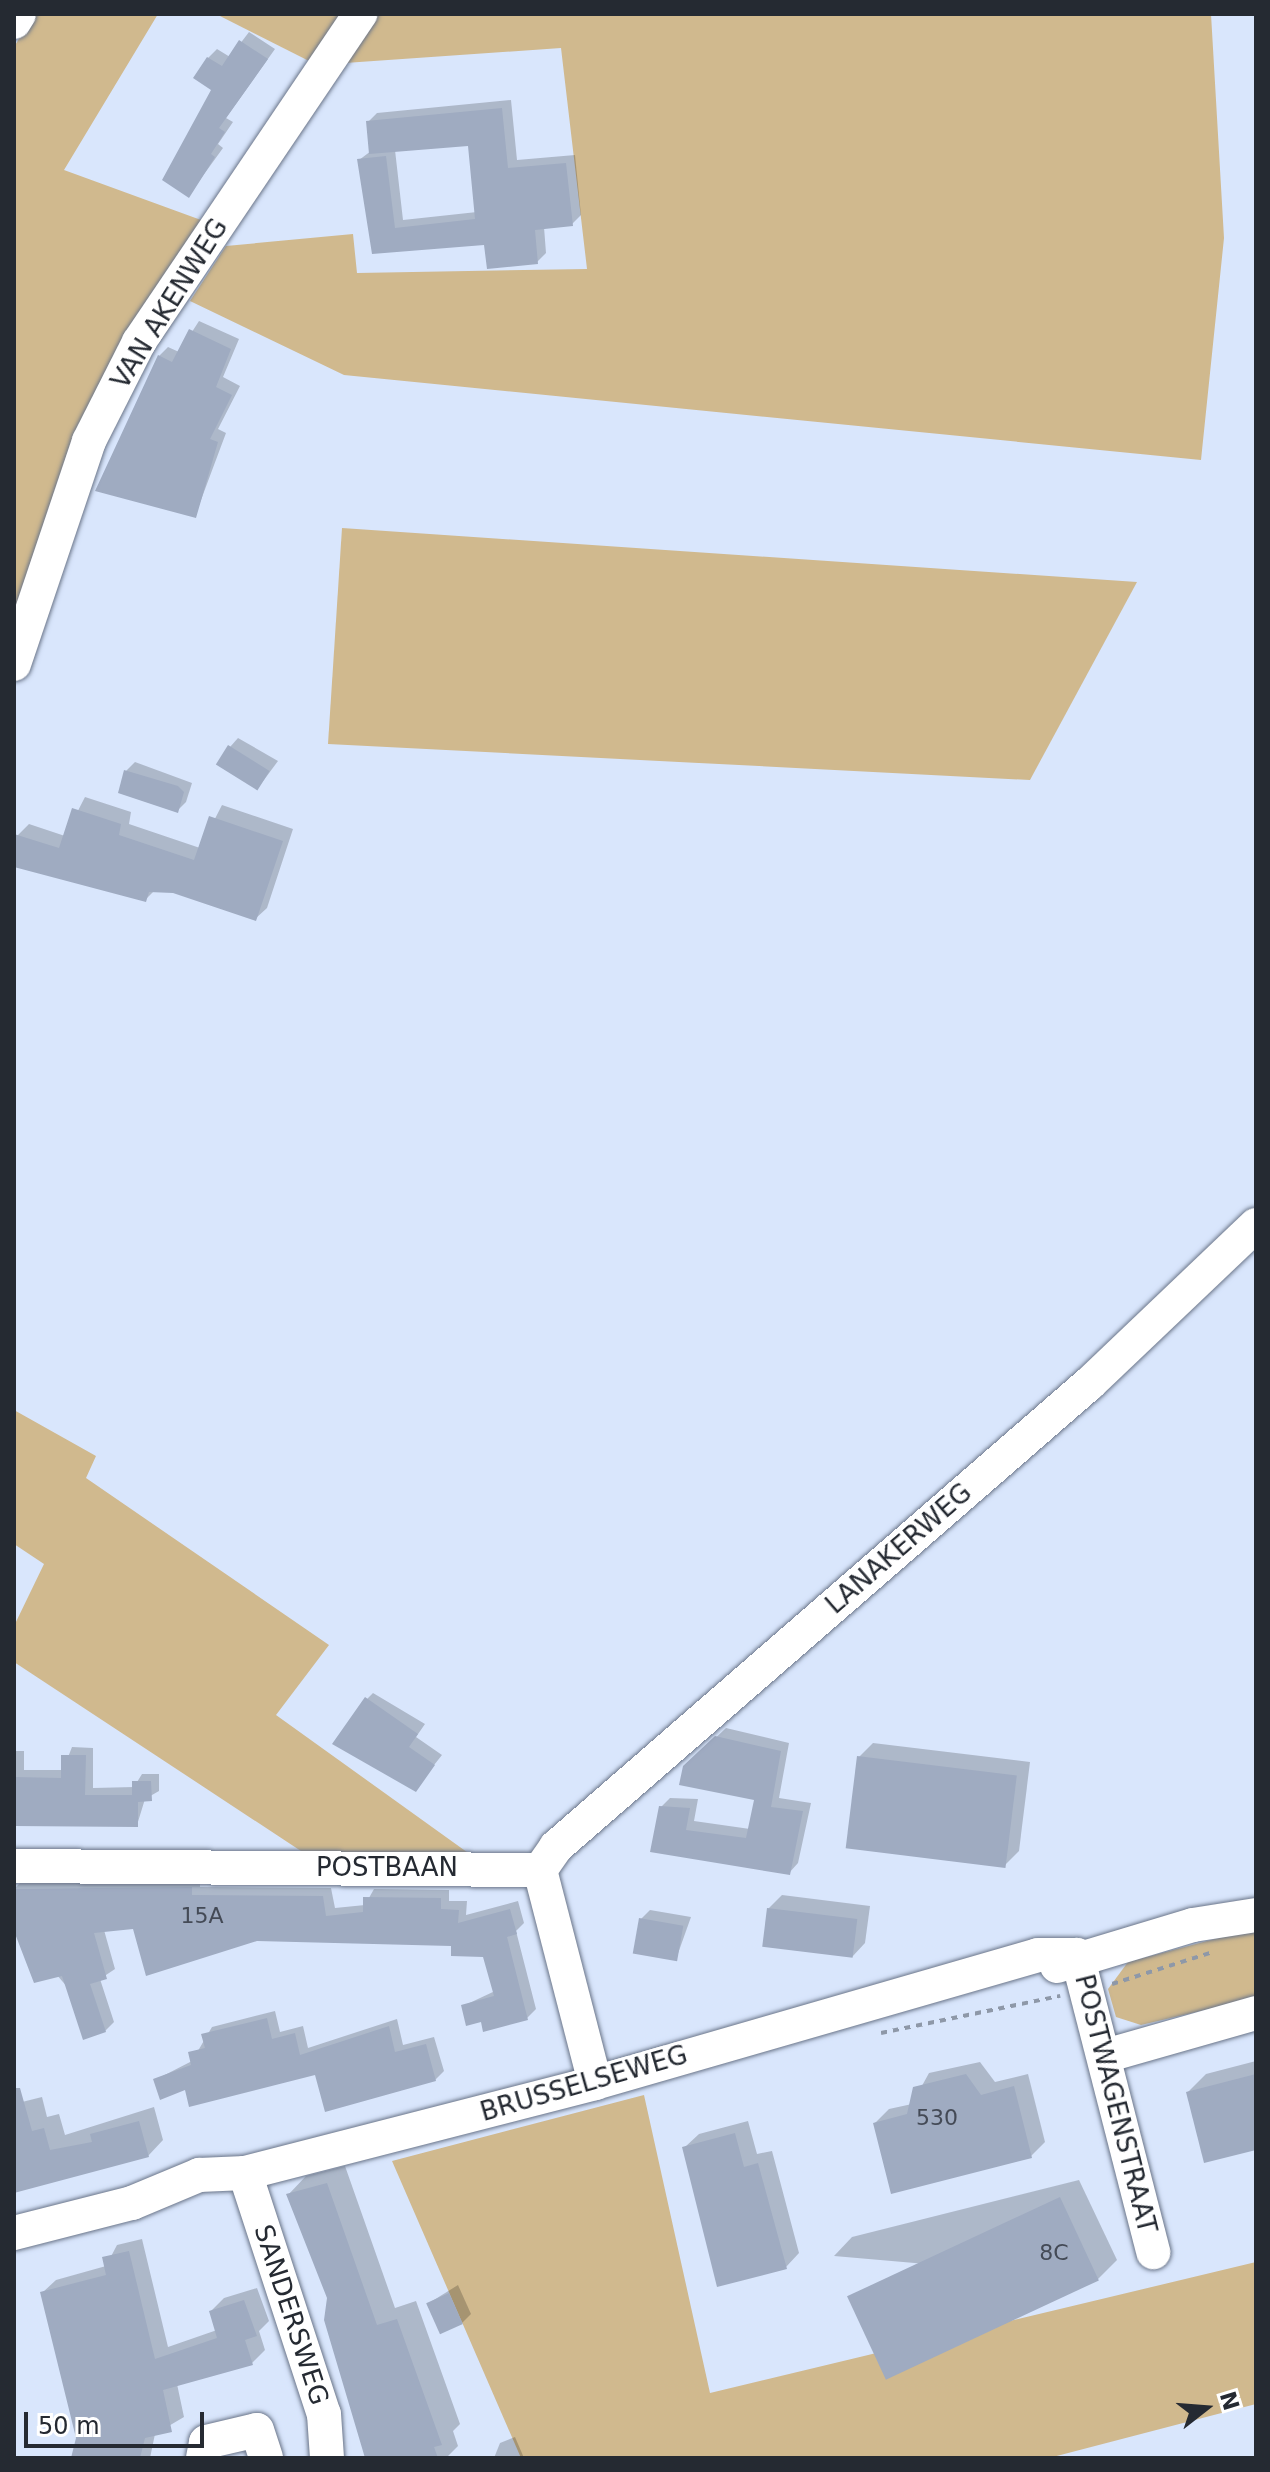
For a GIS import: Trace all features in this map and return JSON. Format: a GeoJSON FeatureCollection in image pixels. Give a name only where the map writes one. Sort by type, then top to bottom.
{"type":"FeatureCollection","features":[{"type":"Feature","properties":{"kind":"street"},"geometry":{"type":"LineString","coordinates":[[14,22],[19,14]]}},
{"type":"Feature","properties":{"kind":"street","name":"VAN AKENWEG"},"geometry":{"type":"LineString","coordinates":[[14,664],[89,441],[139,342],[360,14]]}},
{"type":"Feature","properties":{"kind":"street","name":"LANAKERWEG"},"geometry":{"type":"LineString","coordinates":[[540,1870],[567,1837],[1090,1383],[1256,1225]]}},
{"type":"Feature","properties":{"kind":"street","name":"POSTBAAN"},"geometry":{"type":"LineString","coordinates":[[14,1866],[540,1870]]}},
{"type":"Feature","properties":{"kind":"street"},"geometry":{"type":"LineString","coordinates":[[540,1870],[595,2083]]}},
{"type":"Feature","properties":{"kind":"street","name":"BRUSSELSEWEG"},"geometry":{"type":"LineString","coordinates":[[1193,1925],[1256,1898]]}},
{"type":"Feature","properties":{"kind":"street","name":"BRUSSELSEWEG"},"geometry":{"type":"LineString","coordinates":[[14,2233],[132,2203],[199,2175],[245,2173],[595,2083],[922,1993],[1038,1955],[1077,1955],[1193,1925],[1256,1915]]}},
{"type":"Feature","properties":{"kind":"street","name":"POSTWAGENSTRAAT"},"geometry":{"type":"LineString","coordinates":[[1077,1955],[1153,2252]]}},
{"type":"Feature","properties":{"kind":"street"},"geometry":{"type":"LineString","coordinates":[[1105,2056],[1256,2013]]}},
{"type":"Feature","properties":{"kind":"street","name":"SANDERSWEG"},"geometry":{"type":"LineString","coordinates":[[245,2173],[324,2414],[327,2458]]}},
{"type":"Feature","properties":{"kind":"street"},"geometry":{"type":"LineString","coordinates":[[203,2458],[206,2442],[257,2430],[266,2458]]}},
{"type":"Feature","properties":{"kind":"shaded area"},"geometry":{"type":"Polygon","coordinates":[[[34,14],[158,14],[64,170],[201,220],[14,630],[14,47],[34,14]]]}},
{"type":"Feature","properties":{"kind":"shaded area"},"geometry":{"type":"Polygon","coordinates":[[[216,14],[348,14],[315,64],[216,14]]]}},
{"type":"Feature","properties":{"kind":"shaded area"},"geometry":{"type":"Polygon","coordinates":[[[377,14],[1211,14],[1224,238],[1201,460],[344,375],[190,301],[226,246],[353,234],[357,273],[587,269],[561,48],[345,63],[377,14]]]}},
{"type":"Feature","properties":{"kind":"shaded area"},"geometry":{"type":"Polygon","coordinates":[[[342,528],[1137,582],[1030,780],[328,744],[342,528]]]}},
{"type":"Feature","properties":{"kind":"shaded area"},"geometry":{"type":"Polygon","coordinates":[[[14,1410],[96,1456],[86,1478],[329,1645],[276,1715],[471,1855],[307,1855],[14,1662],[14,1626],[44,1564],[14,1544],[14,1410]]]}},
{"type":"Feature","properties":{"kind":"shaded area"},"geometry":{"type":"Polygon","coordinates":[[[1256,1928],[1256,1998],[1141,2025],[1116,2017],[1108,1989],[1128,1962],[1256,1928]]]}},
{"type":"Feature","properties":{"kind":"shaded area"},"geometry":{"type":"Polygon","coordinates":[[[644,2095],[710,2393],[1256,2262],[1256,2404],[1049,2458],[521,2458],[392,2161],[644,2095]]]}},
{"type":"Feature","properties":{"kind":"building"},"geometry":{"type":"Polygon","coordinates":[[[239,40],[268,59],[219,128],[225,132],[211,154],[215,157],[189,198],[162,180],[211,90],[193,78],[207,57],[222,66],[239,40]]]}},
{"type":"Feature","properties":{"kind":"building"},"geometry":{"type":"Polygon","coordinates":[[[502,108],[508,168],[566,163],[573,226],[535,230],[538,264],[487,269],[484,245],[372,254],[357,159],[386,156],[395,228],[475,219],[468,146],[369,154],[366,121],[502,108]]]}},
{"type":"Feature","properties":{"kind":"building"},"geometry":{"type":"Polygon","coordinates":[[[189,329],[231,349],[216,387],[232,395],[210,439],[218,442],[196,518],[95,491],[158,355],[172,362],[189,329]]]}},
{"type":"Feature","properties":{"kind":"building"},"geometry":{"type":"Polygon","coordinates":[[[228,745],[270,771],[257,790],[216,765],[228,745]]]}},
{"type":"Feature","properties":{"kind":"building"},"geometry":{"type":"Polygon","coordinates":[[[124,770],[178,786],[184,792],[178,813],[118,793],[124,770]]]}},
{"type":"Feature","properties":{"kind":"building"},"geometry":{"type":"Polygon","coordinates":[[[72,808],[121,824],[119,835],[194,860],[209,816],[283,841],[256,921],[173,893],[149,892],[146,902],[14,867],[14,834],[59,848],[72,808]]]}},
{"type":"Feature","properties":{"kind":"building"},"geometry":{"type":"Polygon","coordinates":[[[365,1697],[418,1734],[409,1747],[435,1765],[416,1792],[332,1744],[365,1697]]]}},
{"type":"Feature","properties":{"kind":"building"},"geometry":{"type":"Polygon","coordinates":[[[715,1736],[781,1751],[771,1807],[803,1811],[790,1875],[650,1852],[659,1806],[690,1808],[686,1830],[746,1838],[754,1800],[679,1785],[683,1766],[715,1736]]]}},
{"type":"Feature","properties":{"kind":"building"},"geometry":{"type":"Polygon","coordinates":[[[61,1755],[86,1755],[85,1795],[132,1795],[132,1781],[151,1781],[152,1801],[138,1802],[138,1827],[14,1826],[14,1777],[61,1778],[61,1755]]]}},
{"type":"Feature","properties":{"kind":"building"},"geometry":{"type":"Polygon","coordinates":[[[857,1756],[1017,1776],[1005,1868],[846,1848],[857,1756]]]}},
{"type":"Feature","properties":{"kind":"building"},"geometry":{"type":"Polygon","coordinates":[[[192,1887],[192,1895],[323,1896],[326,1916],[363,1912],[363,1897],[441,1898],[441,1909],[459,1910],[458,1923],[510,1909],[517,1934],[507,1937],[528,2020],[483,2032],[481,2022],[466,2026],[461,2005],[494,1996],[483,1957],[451,1956],[451,1946],[257,1941],[146,1976],[133,1929],[94,1933],[107,1979],[90,1984],[106,2032],[83,2040],[62,1976],[34,1983],[14,1931],[14,1889],[192,1887]]]}},
{"type":"Feature","properties":{"kind":"building"},"geometry":{"type":"Polygon","coordinates":[[[767,1908],[857,1919],[853,1958],[762,1947],[767,1908]]]}},
{"type":"Feature","properties":{"kind":"building"},"geometry":{"type":"Polygon","coordinates":[[[639,1918],[683,1926],[677,1961],[633,1953],[639,1918]]]}},
{"type":"Feature","properties":{"kind":"building"},"geometry":{"type":"Polygon","coordinates":[[[267,2018],[272,2039],[295,2033],[300,2055],[389,2026],[395,2052],[426,2044],[436,2081],[325,2112],[315,2075],[189,2107],[185,2090],[160,2100],[153,2079],[191,2065],[188,2052],[205,2048],[201,2034],[267,2018]]]}},
{"type":"Feature","properties":{"kind":"building"},"geometry":{"type":"Polygon","coordinates":[[[966,2074],[981,2095],[1014,2086],[1032,2158],[891,2194],[873,2123],[907,2114],[913,2087],[966,2074]]]}},
{"type":"Feature","properties":{"kind":"building"},"geometry":{"type":"Polygon","coordinates":[[[1256,2074],[1256,2150],[1204,2163],[1186,2092],[1256,2074]]]}},
{"type":"Feature","properties":{"kind":"building"},"geometry":{"type":"Polygon","coordinates":[[[14,2088],[20,2088],[32,2131],[44,2128],[50,2150],[92,2142],[90,2134],[139,2121],[149,2157],[14,2193],[14,2088]]]}},
{"type":"Feature","properties":{"kind":"building"},"geometry":{"type":"Polygon","coordinates":[[[735,2133],[744,2167],[758,2163],[787,2269],[717,2287],[682,2147],[735,2133]]]}},
{"type":"Feature","properties":{"kind":"building"},"geometry":{"type":"Polygon","coordinates":[[[327,2183],[377,2325],[397,2319],[442,2445],[434,2447],[438,2458],[365,2458],[324,2320],[327,2298],[286,2194],[327,2183]]]}},
{"type":"Feature","properties":{"kind":"building"},"geometry":{"type":"Polygon","coordinates":[[[1060,2197],[1099,2280],[886,2380],[847,2296],[1060,2197]]]}},
{"type":"Feature","properties":{"kind":"building"},"geometry":{"type":"Polygon","coordinates":[[[129,2251],[155,2359],[217,2338],[209,2311],[244,2300],[257,2336],[245,2340],[253,2365],[163,2390],[172,2432],[145,2438],[140,2458],[71,2458],[76,2438],[40,2292],[106,2275],[102,2257],[129,2251]]]}},
{"type":"Feature","properties":{"kind":"building"},"geometry":{"type":"Polygon","coordinates":[[[449,2293],[463,2324],[440,2334],[426,2303],[449,2293]]]}}]}
